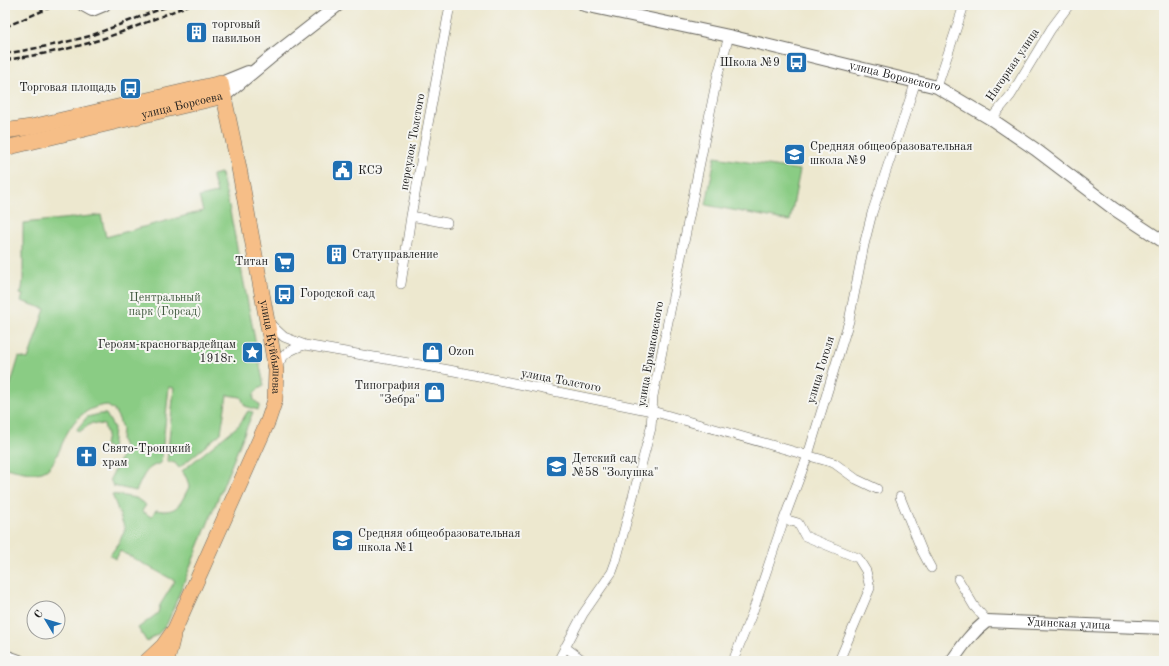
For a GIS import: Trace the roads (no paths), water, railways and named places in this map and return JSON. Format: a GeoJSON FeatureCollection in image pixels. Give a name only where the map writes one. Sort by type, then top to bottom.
{"type":"FeatureCollection","features":[{"type":"Feature","properties":{"kind":"main road","name":"улица Борсоева"},"geometry":{"type":"LineString","coordinates":[[5,131],[222,89]]}},
{"type":"Feature","properties":{"kind":"main road","name":"улица Борсоева"},"geometry":{"type":"LineString","coordinates":[[5,148],[222,89]]}},
{"type":"Feature","properties":{"kind":"main road","name":"улица Куйбышева"},"geometry":{"type":"LineString","coordinates":[[167,661],[175,629],[268,421],[275,400],[276,370],[268,322],[239,168],[222,89]]}},
{"type":"Feature","properties":{"kind":"main road","name":"улица Куйбышева"},"geometry":{"type":"LineString","coordinates":[[147,661],[163,646],[175,629]]}},
{"type":"Feature","properties":{"kind":"street"},"geometry":{"type":"LineString","coordinates":[[82,5],[92,10],[104,5]]}},
{"type":"Feature","properties":{"kind":"street"},"geometry":{"type":"LineString","coordinates":[[222,89],[257,69],[338,5]]}},
{"type":"Feature","properties":{"kind":"street","name":"переулок Толстого"},"geometry":{"type":"LineString","coordinates":[[401,284],[411,216],[450,5]]}},
{"type":"Feature","properties":{"kind":"street","name":"улица Воровского"},"geometry":{"type":"LineString","coordinates":[[584,5],[729,36],[937,87],[991,119],[1035,149],[1114,209],[1164,242]]}},
{"type":"Feature","properties":{"kind":"street"},"geometry":{"type":"LineString","coordinates":[[937,87],[964,5]]}},
{"type":"Feature","properties":{"kind":"street","name":"Нагорная улица"},"geometry":{"type":"LineString","coordinates":[[991,119],[1010,95],[1051,29],[1069,5]]}},
{"type":"Feature","properties":{"kind":"street","name":"улица Ермаковского"},"geometry":{"type":"LineString","coordinates":[[558,661],[583,614],[612,572],[651,428],[653,396],[718,78],[729,36]]}},
{"type":"Feature","properties":{"kind":"street","name":"улица Гоголя"},"geometry":{"type":"LineString","coordinates":[[733,661],[808,455],[849,321],[872,213],[916,81]]}},
{"type":"Feature","properties":{"kind":"street"},"geometry":{"type":"LineString","coordinates":[[411,216],[447,223]]}},
{"type":"Feature","properties":{"kind":"street","name":"улица Толстого"},"geometry":{"type":"LineString","coordinates":[[268,322],[284,337],[306,345],[449,370],[652,411],[834,463],[856,479],[877,489]]}},
{"type":"Feature","properties":{"kind":"street"},"geometry":{"type":"LineString","coordinates":[[276,370],[279,361],[285,354],[293,349],[306,345]]}},
{"type":"Feature","properties":{"kind":"street"},"geometry":{"type":"LineString","coordinates":[[900,497],[922,551],[932,568]]}},
{"type":"Feature","properties":{"kind":"street"},"geometry":{"type":"LineString","coordinates":[[784,519],[798,523],[805,536],[858,558],[866,571],[870,588],[839,661]]}},
{"type":"Feature","properties":{"kind":"street"},"geometry":{"type":"LineString","coordinates":[[952,661],[968,638],[976,629],[987,621],[974,606],[958,579]]}},
{"type":"Feature","properties":{"kind":"street","name":"Удинская улица"},"geometry":{"type":"LineString","coordinates":[[987,621],[1164,628]]}},
{"type":"Feature","properties":{"kind":"street"},"geometry":{"type":"LineString","coordinates":[[565,647],[584,661]]}},
{"type":"Feature","properties":{"kind":"street"},"geometry":{"type":"LineString","coordinates":[[5,656],[19,661]]}},
{"type":"Feature","properties":{"kind":"railway"},"geometry":{"type":"LineString","coordinates":[[5,27],[56,5]]}},
{"type":"Feature","properties":{"kind":"railway"},"geometry":{"type":"LineString","coordinates":[[5,54],[90,36],[171,5]]}},
{"type":"Feature","properties":{"kind":"railway"},"geometry":{"type":"LineString","coordinates":[[5,60],[47,53],[89,43],[127,30],[189,5]]}},
{"type":"Feature","properties":{"kind":"place","name":"торговый павильон"},"geometry":{"type":"Point","coordinates":[197,32]}},
{"type":"Feature","properties":{"kind":"place","name":"Школа №9"},"geometry":{"type":"Point","coordinates":[796,63]}},
{"type":"Feature","properties":{"kind":"place","name":"Торговая площадь"},"geometry":{"type":"Point","coordinates":[131,88]}},
{"type":"Feature","properties":{"kind":"place","name":"Средняя общеобразовательная школа №9"},"geometry":{"type":"Point","coordinates":[795,154]}},
{"type":"Feature","properties":{"kind":"place","name":"КСЭ"},"geometry":{"type":"Point","coordinates":[343,171]}},
{"type":"Feature","properties":{"kind":"place","name":"Статуправление"},"geometry":{"type":"Point","coordinates":[336,255]}},
{"type":"Feature","properties":{"kind":"place","name":"Титан"},"geometry":{"type":"Point","coordinates":[284,262]}},
{"type":"Feature","properties":{"kind":"place","name":"Городской сад"},"geometry":{"type":"Point","coordinates":[284,294]}},
{"type":"Feature","properties":{"kind":"place","name":"Героям-красногвардейцам 1918г."},"geometry":{"type":"Point","coordinates":[252,352]}},
{"type":"Feature","properties":{"kind":"place","name":"Ozon"},"geometry":{"type":"Point","coordinates":[433,352]}},
{"type":"Feature","properties":{"kind":"place","name":"Типография \"Зебра\""},"geometry":{"type":"Point","coordinates":[435,393]}},
{"type":"Feature","properties":{"kind":"place","name":"Свято-Троицкий храм"},"geometry":{"type":"Point","coordinates":[86,456]}},
{"type":"Feature","properties":{"kind":"place","name":"Детский сад №58 \"Золушка\""},"geometry":{"type":"Point","coordinates":[556,466]}},
{"type":"Feature","properties":{"kind":"place","name":"Средняя общеобразовательная школа №1"},"geometry":{"type":"Point","coordinates":[343,541]}},
{"type":"Feature","properties":{"kind":"park label","name":"Центральный парк (Горсад)"},"geometry":{"type":"Point","coordinates":[165,305]}}]}
